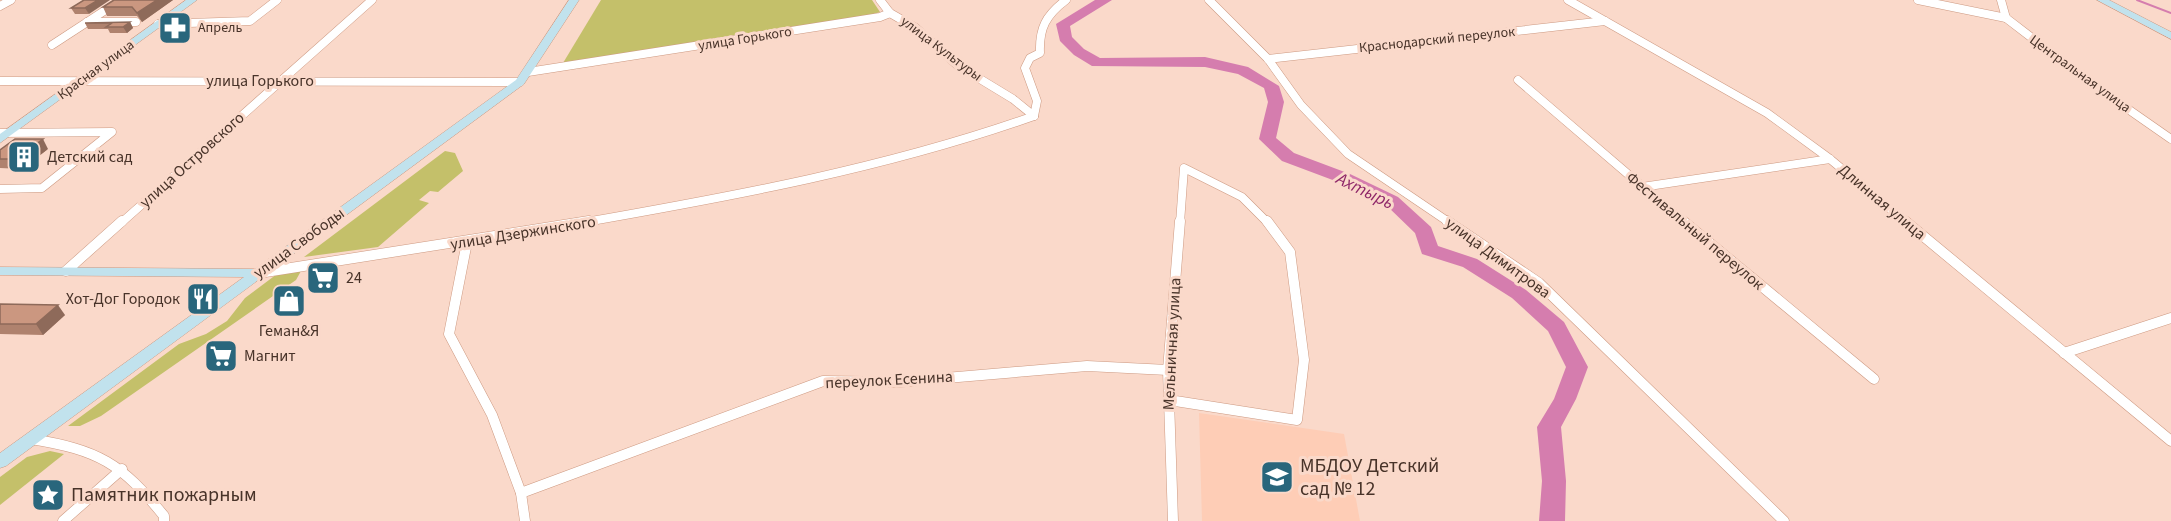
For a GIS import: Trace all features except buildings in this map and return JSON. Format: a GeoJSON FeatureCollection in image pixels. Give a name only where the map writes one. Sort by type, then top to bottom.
{"type":"FeatureCollection","features":[{"type":"Feature","properties":{"kind":"street"},"geometry":{"type":"LineString","coordinates":[[0,6],[11,0]]}},
{"type":"Feature","properties":{"kind":"street"},"geometry":{"type":"LineString","coordinates":[[52,45],[122,0]]}},
{"type":"Feature","properties":{"kind":"street","name":"Красная улица"},"geometry":{"type":"LineString","coordinates":[[3,135],[192,0]]}},
{"type":"Feature","properties":{"kind":"street"},"geometry":{"type":"LineString","coordinates":[[158,24],[250,21],[277,0]]}},
{"type":"Feature","properties":{"kind":"street","name":"улица Островского"},"geometry":{"type":"LineString","coordinates":[[66,271],[372,0]]}},
{"type":"Feature","properties":{"kind":"street","name":"улица Свободы"},"geometry":{"type":"LineString","coordinates":[[0,462],[524,77],[574,0]]}},
{"type":"Feature","properties":{"kind":"street","name":"улица Культуры"},"geometry":{"type":"LineString","coordinates":[[880,0],[890,13],[916,28],[957,65],[1013,99],[1034,116]]}},
{"type":"Feature","properties":{"kind":"street"},"geometry":{"type":"LineString","coordinates":[[1034,116],[1037,101],[1025,68],[1030,57],[1040,52],[1039,33],[1044,18],[1066,0]]}},
{"type":"Feature","properties":{"kind":"street","name":"улица Димитрова"},"geometry":{"type":"LineString","coordinates":[[1209,0],[1268,59],[1301,105],[1348,154],[1539,284],[1784,521]]}},
{"type":"Feature","properties":{"kind":"street","name":"Длинная улица"},"geometry":{"type":"LineString","coordinates":[[1568,0],[1767,113],[1830,159],[2171,441]]}},
{"type":"Feature","properties":{"kind":"street"},"geometry":{"type":"LineString","coordinates":[[1918,0],[2006,18],[2001,0]]}},
{"type":"Feature","properties":{"kind":"street"},"geometry":{"type":"LineString","coordinates":[[2102,0],[2171,36]]}},
{"type":"Feature","properties":{"kind":"street","name":"улица Горького"},"geometry":{"type":"LineString","coordinates":[[0,81],[280,81],[524,77],[845,23],[890,13]]}},
{"type":"Feature","properties":{"kind":"street","name":"Центральная улица"},"geometry":{"type":"LineString","coordinates":[[2006,18],[2092,84],[2171,139]]}},
{"type":"Feature","properties":{"kind":"street","name":"Краснодарский переулок"},"geometry":{"type":"LineString","coordinates":[[1268,59],[1605,21]]}},
{"type":"Feature","properties":{"kind":"street"},"geometry":{"type":"LineString","coordinates":[[87,22],[136,22]]}},
{"type":"Feature","properties":{"kind":"street","name":"Фестивальный переулок"},"geometry":{"type":"LineString","coordinates":[[1518,80],[1642,187],[1874,379]]}},
{"type":"Feature","properties":{"kind":"street","name":"улица Дзержинского"},"geometry":{"type":"LineString","coordinates":[[0,271],[257,273],[468,242],[567,227],[898,159],[990,133],[1034,116]]}},
{"type":"Feature","properties":{"kind":"street"},"geometry":{"type":"LineString","coordinates":[[0,189],[42,188],[112,132],[3,135]]}},
{"type":"Feature","properties":{"kind":"street"},"geometry":{"type":"LineString","coordinates":[[1642,187],[1830,159]]}},
{"type":"Feature","properties":{"kind":"street","name":"Мельничная улица"},"geometry":{"type":"LineString","coordinates":[[1168,400],[1296,420],[1304,360],[1290,252],[1275,230],[1242,197],[1184,168],[1168,370],[1168,400],[1173,521]]}},
{"type":"Feature","properties":{"kind":"street"},"geometry":{"type":"LineString","coordinates":[[468,242],[449,334],[492,415],[521,493],[525,521]]}},
{"type":"Feature","properties":{"kind":"street"},"geometry":{"type":"LineString","coordinates":[[2064,353],[2171,318]]}},
{"type":"Feature","properties":{"kind":"street","name":"переулок Есенина"},"geometry":{"type":"LineString","coordinates":[[521,493],[823,381],[899,382],[1087,366],[1168,370]]}},
{"type":"Feature","properties":{"kind":"street"},"geometry":{"type":"LineString","coordinates":[[31,439],[70,445],[110,461],[122,469],[164,516],[164,521]]}},
{"type":"Feature","properties":{"kind":"street"},"geometry":{"type":"LineString","coordinates":[[63,521],[122,469]]}},
{"type":"Feature","properties":{"kind":"shaded area"},"geometry":{"type":"Polygon","coordinates":[[[601,0],[872,0],[880,12],[563,63],[601,0]]]}},
{"type":"Feature","properties":{"kind":"shaded area"},"geometry":{"type":"Polygon","coordinates":[[[445,151],[455,153],[463,171],[438,192],[430,191],[419,200],[429,203],[378,247],[304,257],[445,151]]]}},
{"type":"Feature","properties":{"kind":"shaded area"},"geometry":{"type":"Polygon","coordinates":[[[301,271],[296,280],[101,416],[80,426],[68,426],[179,344],[206,334],[227,321],[245,298],[277,274],[301,271]]]}},
{"type":"Feature","properties":{"kind":"shaded area","name":"МБДОУ Детский сад № 12"},"geometry":{"type":"Polygon","coordinates":[[[1199,413],[1344,434],[1360,521],[1202,521],[1199,413]]]}},
{"type":"Feature","properties":{"kind":"shaded area"},"geometry":{"type":"Polygon","coordinates":[[[50,451],[64,454],[0,505],[0,477],[27,457],[50,451]]]}},
{"type":"Feature","properties":{"kind":"waterway","name":"Ахтырь"},"geometry":{"type":"LineString","coordinates":[[1105,0],[1063,24],[1065,38],[1079,52],[1097,63],[1205,62],[1243,70],[1271,86],[1276,102],[1267,139],[1288,157],[1344,178],[1392,201],[1424,231],[1429,250],[1470,263],[1519,294],[1557,327],[1577,367],[1565,399],[1549,427],[1554,481],[1552,521]]}},
{"type":"Feature","properties":{"kind":"waterway"},"geometry":{"type":"LineString","coordinates":[[2137,0],[2171,13]]}},
{"type":"Feature","properties":{"kind":"place","name":"Апрель"},"geometry":{"type":"Point","coordinates":[175,28]}},
{"type":"Feature","properties":{"kind":"place","name":"Детский сад"},"geometry":{"type":"Point","coordinates":[24,157]}},
{"type":"Feature","properties":{"kind":"place","name":"24"},"geometry":{"type":"Point","coordinates":[323,278]}},
{"type":"Feature","properties":{"kind":"place","name":"Хот-Дог Городок"},"geometry":{"type":"Point","coordinates":[203,299]}},
{"type":"Feature","properties":{"kind":"place","name":"Геман&Я"},"geometry":{"type":"Point","coordinates":[289,301]}},
{"type":"Feature","properties":{"kind":"place","name":"Магнит"},"geometry":{"type":"Point","coordinates":[221,356]}},
{"type":"Feature","properties":{"kind":"place","name":"МБДОУ Детский сад № 12"},"geometry":{"type":"Point","coordinates":[1277,477]}},
{"type":"Feature","properties":{"kind":"place","name":"Памятник пожарным"},"geometry":{"type":"Point","coordinates":[48,495]}}]}
